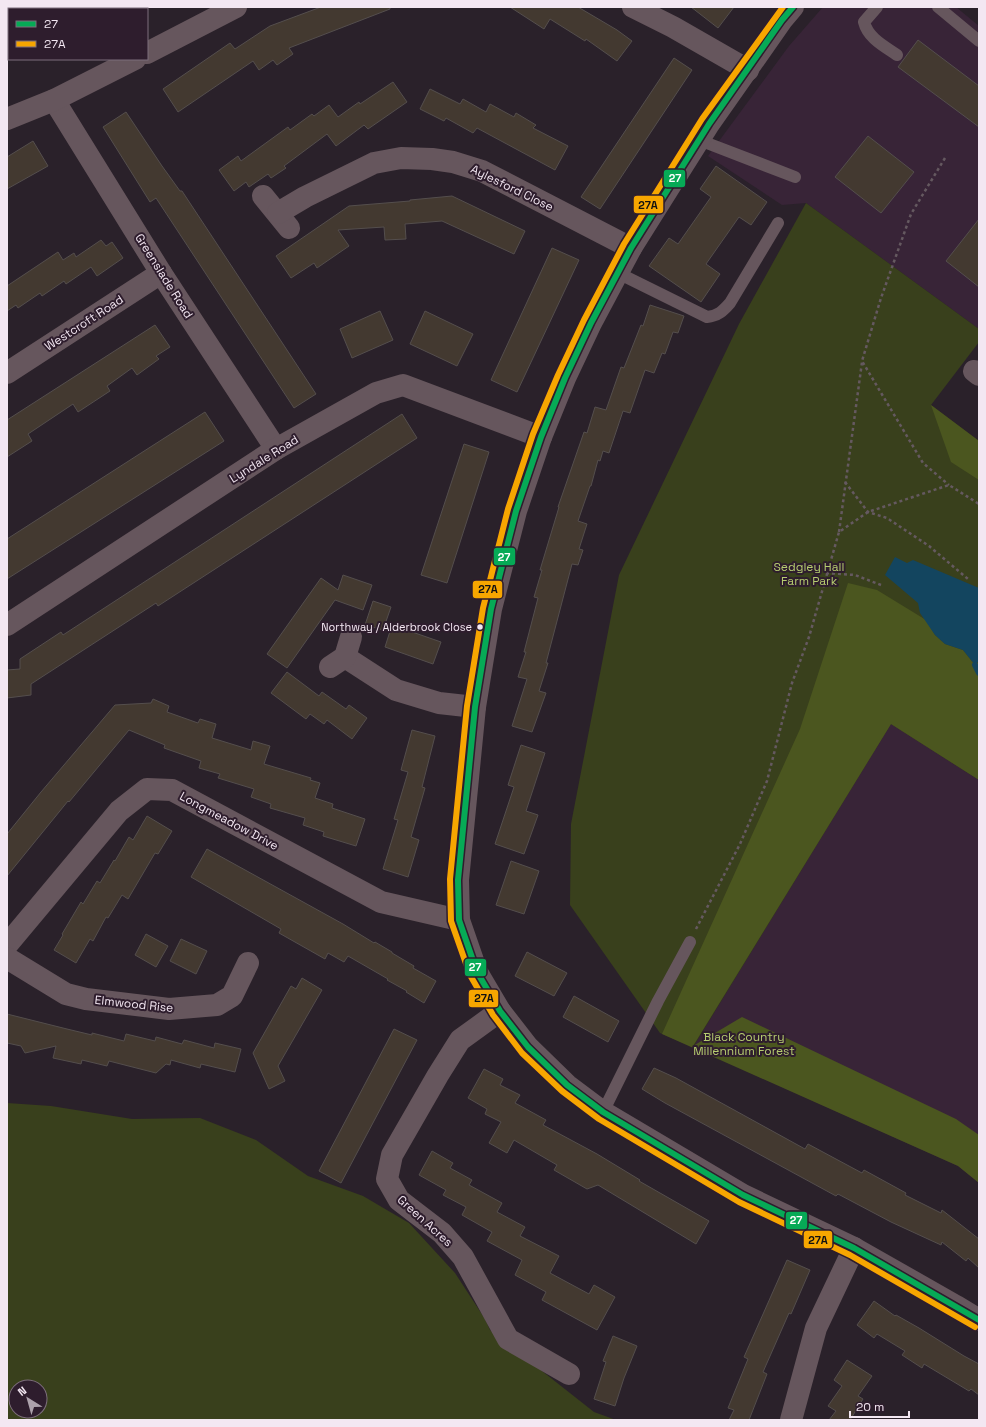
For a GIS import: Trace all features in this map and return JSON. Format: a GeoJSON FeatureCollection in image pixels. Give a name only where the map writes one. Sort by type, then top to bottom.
{"type":"FeatureCollection","features":[{"type":"Feature","properties":{"kind":"street"},"geometry":{"type":"LineString","coordinates":[[148,52],[236,7]]}},
{"type":"Feature","properties":{"kind":"street"},"geometry":{"type":"LineString","coordinates":[[633,7],[673,27],[748,70]]}},
{"type":"Feature","properties":{"kind":"street"},"geometry":{"type":"LineString","coordinates":[[793,7],[782,20],[699,140],[631,248],[591,323],[541,437],[516,511],[491,609],[476,707],[458,880],[459,920],[478,972],[500,1011],[528,1047],[567,1085],[603,1112],[743,1195],[854,1248],[979,1320]]}},
{"type":"Feature","properties":{"kind":"street"},"geometry":{"type":"LineString","coordinates":[[7,119],[54,100],[133,60]]}},
{"type":"Feature","properties":{"kind":"street","name":"Greenslade Road"},"geometry":{"type":"LineString","coordinates":[[54,100],[161,274],[276,449]]}},
{"type":"Feature","properties":{"kind":"street","name":"Aylesford Close"},"geometry":{"type":"LineString","coordinates":[[263,196],[283,221],[305,197],[374,163],[401,158],[432,159],[453,162],[482,171],[631,248]]}},
{"type":"Feature","properties":{"kind":"street","name":"Westcroft Road"},"geometry":{"type":"LineString","coordinates":[[7,373],[161,274]]}},
{"type":"Feature","properties":{"kind":"street","name":"Lyndale Road"},"geometry":{"type":"LineString","coordinates":[[7,625],[276,449],[376,393],[403,385],[541,437]]}},
{"type":"Feature","properties":{"kind":"street"},"geometry":{"type":"LineString","coordinates":[[342,654],[396,690],[439,703],[476,707]]}},
{"type":"Feature","properties":{"kind":"street","name":"Longmeadow Drive"},"geometry":{"type":"LineString","coordinates":[[7,945],[119,811],[148,789],[172,790],[381,902],[459,920]]}},
{"type":"Feature","properties":{"kind":"street","name":"Elmwood Rise"},"geometry":{"type":"LineString","coordinates":[[7,958],[66,994],[86,999],[169,1009],[218,1005],[232,996],[248,963]]}},
{"type":"Feature","properties":{"kind":"street","name":"Green Acres"},"geometry":{"type":"LineString","coordinates":[[500,1011],[460,1040],[392,1155],[387,1179],[399,1200],[442,1233],[463,1257],[508,1339],[569,1374]]}},
{"type":"Feature","properties":{"kind":"street"},"geometry":{"type":"LineString","coordinates":[[791,1420],[816,1328],[854,1248]]}},
{"type":"Feature","properties":{"kind":"lane"},"geometry":{"type":"LineString","coordinates":[[877,7],[864,22],[866,29],[870,35],[897,55]]}},
{"type":"Feature","properties":{"kind":"lane"},"geometry":{"type":"LineString","coordinates":[[938,7],[979,41]]}},
{"type":"Feature","properties":{"kind":"lane"},"geometry":{"type":"LineString","coordinates":[[699,140],[795,177]]}},
{"type":"Feature","properties":{"kind":"lane"},"geometry":{"type":"LineString","coordinates":[[618,273],[707,317],[714,316],[720,314],[730,303],[778,223]]}},
{"type":"Feature","properties":{"kind":"lane"},"geometry":{"type":"LineString","coordinates":[[603,1112],[658,1001],[690,942]]}},
{"type":"Feature","properties":{"kind":"path"},"geometry":{"type":"LineString","coordinates":[[690,942],[740,844],[767,781],[792,683],[809,637],[826,573],[839,532],[862,361],[881,298],[911,214],[946,158]]}},
{"type":"Feature","properties":{"kind":"path"},"geometry":{"type":"LineString","coordinates":[[862,361],[923,463],[949,485],[979,504]]}},
{"type":"Feature","properties":{"kind":"path"},"geometry":{"type":"LineString","coordinates":[[845,482],[868,512],[887,518],[929,546],[968,579]]}},
{"type":"Feature","properties":{"kind":"path"},"geometry":{"type":"LineString","coordinates":[[839,532],[868,512],[949,485]]}},
{"type":"Feature","properties":{"kind":"path"},"geometry":{"type":"LineString","coordinates":[[826,573],[855,575],[881,585]]}},
{"type":"Feature","properties":{"kind":"shaded area"},"geometry":{"type":"Polygon","coordinates":[[[823,7],[931,7],[937,11],[940,7],[956,7],[979,26],[979,329],[806,203],[782,205],[708,156],[789,46],[823,7]]]}},
{"type":"Feature","properties":{"kind":"shaded area"},"geometry":{"type":"Polygon","coordinates":[[[891,723],[979,780],[979,1183],[958,1166],[693,1047],[891,723]]]}},
{"type":"Feature","properties":{"kind":"green space","name":"Sedgley Hall Farm Park"},"geometry":{"type":"Polygon","coordinates":[[[806,203],[979,329],[979,342],[931,405],[979,441],[979,780],[891,724],[693,1047],[660,1033],[570,905],[571,824],[619,575],[739,324],[806,203]]]}},
{"type":"Feature","properties":{"kind":"green space"},"geometry":{"type":"Polygon","coordinates":[[[931,405],[979,441],[979,480],[951,462],[931,405]]]}},
{"type":"Feature","properties":{"kind":"green space","name":"Black Country Millennium Forest"},"geometry":{"type":"Polygon","coordinates":[[[848,583],[877,590],[926,620],[935,635],[945,644],[963,650],[975,665],[979,661],[979,780],[891,724],[693,1046],[742,1017],[956,1119],[979,1135],[979,1183],[958,1166],[662,1034],[800,729],[848,583]]]}},
{"type":"Feature","properties":{"kind":"green space"},"geometry":{"type":"Polygon","coordinates":[[[7,1103],[51,1106],[132,1119],[200,1118],[256,1140],[308,1176],[363,1196],[409,1223],[455,1273],[485,1319],[490,1330],[594,1412],[616,1420],[7,1420],[7,1103]]]}},
{"type":"Feature","properties":{"kind":"water"},"geometry":{"type":"Polygon","coordinates":[[[895,557],[907,563],[913,560],[979,588],[979,661],[975,665],[963,650],[945,644],[935,635],[920,613],[918,603],[885,575],[895,557]]]}},
{"type":"Feature","properties":{"kind":"building"},"geometry":{"type":"Polygon","coordinates":[[[321,7],[390,7],[390,9],[289,48],[293,54],[277,65],[273,60],[259,70],[253,61],[178,112],[163,89],[230,43],[235,49],[270,26],[321,7]]]}},
{"type":"Feature","properties":{"kind":"building"},"geometry":{"type":"Polygon","coordinates":[[[510,7],[578,7],[617,30],[632,41],[617,61],[586,39],[585,41],[550,19],[544,29],[510,7]]]}},
{"type":"Feature","properties":{"kind":"building"},"geometry":{"type":"Polygon","coordinates":[[[691,7],[734,7],[718,28],[691,7]]]}},
{"type":"Feature","properties":{"kind":"building"},"geometry":{"type":"Polygon","coordinates":[[[918,40],[979,86],[979,127],[898,67],[918,40]]]}},
{"type":"Feature","properties":{"kind":"building"},"geometry":{"type":"Polygon","coordinates":[[[674,58],[692,70],[600,209],[581,197],[674,58]]]}},
{"type":"Feature","properties":{"kind":"building"},"geometry":{"type":"Polygon","coordinates":[[[393,82],[407,102],[368,129],[364,125],[336,146],[327,134],[284,166],[286,168],[271,178],[268,174],[249,187],[246,182],[234,191],[219,170],[238,156],[241,161],[288,127],[290,130],[312,114],[314,116],[329,105],[338,117],[359,102],[360,104],[393,82]]]}},
{"type":"Feature","properties":{"kind":"building"},"geometry":{"type":"Polygon","coordinates":[[[430,89],[460,104],[463,99],[486,112],[490,104],[514,117],[516,113],[536,125],[533,128],[568,146],[555,170],[477,128],[473,133],[446,118],[444,121],[420,109],[430,89]]]}},
{"type":"Feature","properties":{"kind":"building"},"geometry":{"type":"Polygon","coordinates":[[[126,112],[162,166],[180,191],[182,191],[316,394],[294,408],[156,198],[150,202],[103,127],[126,112]]]}},
{"type":"Feature","properties":{"kind":"building"},"geometry":{"type":"Polygon","coordinates":[[[868,136],[914,172],[881,213],[835,177],[868,136]]]}},
{"type":"Feature","properties":{"kind":"building"},"geometry":{"type":"Polygon","coordinates":[[[33,141],[48,166],[7,189],[7,157],[33,141]]]}},
{"type":"Feature","properties":{"kind":"building"},"geometry":{"type":"Polygon","coordinates":[[[716,166],[767,202],[751,225],[739,217],[706,264],[720,274],[701,302],[649,266],[669,238],[678,244],[711,197],[700,189],[716,166]]]}},
{"type":"Feature","properties":{"kind":"building"},"geometry":{"type":"Polygon","coordinates":[[[452,196],[525,231],[514,254],[442,221],[405,224],[406,239],[385,240],[384,227],[338,230],[349,246],[317,268],[314,263],[291,278],[276,256],[349,206],[452,196]]]}},
{"type":"Feature","properties":{"kind":"building"},"geometry":{"type":"Polygon","coordinates":[[[979,219],[979,287],[946,261],[979,219]]]}},
{"type":"Feature","properties":{"kind":"building"},"geometry":{"type":"Polygon","coordinates":[[[101,240],[106,246],[112,242],[123,258],[97,276],[91,267],[66,284],[64,281],[42,296],[40,293],[18,308],[16,305],[7,311],[7,286],[58,252],[63,260],[74,253],[76,257],[101,240]]]}},
{"type":"Feature","properties":{"kind":"building"},"geometry":{"type":"Polygon","coordinates":[[[552,248],[579,260],[517,392],[491,380],[552,248]]]}},
{"type":"Feature","properties":{"kind":"building"},"geometry":{"type":"Polygon","coordinates":[[[650,305],[684,316],[678,333],[673,332],[665,354],[662,353],[654,373],[645,370],[630,413],[623,411],[609,453],[603,451],[600,461],[598,460],[591,486],[578,521],[587,524],[579,549],[583,550],[578,565],[572,564],[546,663],[548,663],[539,691],[546,693],[532,732],[512,726],[527,679],[518,677],[526,652],[524,652],[538,598],[534,597],[542,570],[540,570],[558,507],[584,432],[587,433],[595,407],[606,410],[621,367],[624,368],[641,325],[643,326],[650,305]]]}},
{"type":"Feature","properties":{"kind":"building"},"geometry":{"type":"Polygon","coordinates":[[[380,311],[393,340],[352,358],[340,329],[380,311]]]}},
{"type":"Feature","properties":{"kind":"building"},"geometry":{"type":"Polygon","coordinates":[[[425,311],[473,334],[457,366],[410,344],[425,311]]]}},
{"type":"Feature","properties":{"kind":"building"},"geometry":{"type":"Polygon","coordinates":[[[155,325],[170,347],[156,356],[159,359],[137,375],[132,368],[107,386],[110,391],[78,412],[73,404],[28,434],[32,441],[7,457],[7,420],[155,325]]]}},
{"type":"Feature","properties":{"kind":"building"},"geometry":{"type":"Polygon","coordinates":[[[205,412],[224,441],[7,579],[7,539],[205,412]]]}},
{"type":"Feature","properties":{"kind":"building"},"geometry":{"type":"Polygon","coordinates":[[[402,414],[417,438],[158,606],[156,603],[31,684],[31,695],[7,698],[7,670],[20,669],[20,659],[61,632],[63,635],[402,414]]]}},
{"type":"Feature","properties":{"kind":"building"},"geometry":{"type":"Polygon","coordinates":[[[464,444],[489,452],[447,583],[421,575],[464,444]]]}},
{"type":"Feature","properties":{"kind":"building"},"geometry":{"type":"Polygon","coordinates":[[[343,575],[372,585],[363,610],[335,600],[287,668],[267,654],[321,578],[338,590],[343,575]]]}},
{"type":"Feature","properties":{"kind":"building"},"geometry":{"type":"Polygon","coordinates":[[[373,601],[391,607],[383,630],[365,625],[373,601]]]}},
{"type":"Feature","properties":{"kind":"building"},"geometry":{"type":"Polygon","coordinates":[[[392,625],[441,642],[433,664],[385,647],[392,625]]]}},
{"type":"Feature","properties":{"kind":"building"},"geometry":{"type":"Polygon","coordinates":[[[287,672],[319,696],[322,692],[346,709],[349,705],[367,718],[352,739],[327,720],[324,724],[310,714],[306,719],[271,693],[287,672]]]}},
{"type":"Feature","properties":{"kind":"building"},"geometry":{"type":"Polygon","coordinates":[[[153,699],[169,706],[167,712],[198,723],[200,719],[216,724],[212,738],[251,750],[253,741],[270,746],[264,764],[311,778],[310,780],[320,783],[315,798],[333,804],[332,808],[365,819],[356,846],[323,836],[324,832],[303,825],[305,818],[270,808],[271,804],[251,797],[254,789],[218,778],[220,774],[199,768],[201,761],[164,748],[165,745],[129,730],[69,802],[68,801],[7,876],[7,834],[41,792],[115,705],[151,703],[153,699]]]}},
{"type":"Feature","properties":{"kind":"building"},"geometry":{"type":"Polygon","coordinates":[[[412,730],[435,736],[422,787],[425,788],[411,837],[419,840],[408,877],[383,869],[398,820],[394,819],[408,772],[401,770],[412,730]]]}},
{"type":"Feature","properties":{"kind":"building"},"geometry":{"type":"Polygon","coordinates":[[[521,745],[545,753],[526,811],[538,815],[524,854],[495,844],[514,787],[508,785],[521,745]]]}},
{"type":"Feature","properties":{"kind":"building"},"geometry":{"type":"Polygon","coordinates":[[[147,816],[172,831],[158,854],[155,853],[128,899],[122,895],[108,918],[106,917],[93,941],[90,939],[76,963],[54,950],[81,902],[83,904],[97,881],[100,883],[129,837],[133,840],[147,816]]]}},
{"type":"Feature","properties":{"kind":"building"},"geometry":{"type":"Polygon","coordinates":[[[207,849],[343,924],[374,943],[375,942],[414,966],[413,968],[436,981],[424,1003],[406,992],[407,991],[387,980],[388,979],[348,956],[344,962],[328,953],[325,959],[279,933],[281,929],[191,877],[207,849]]]}},
{"type":"Feature","properties":{"kind":"building"},"geometry":{"type":"Polygon","coordinates":[[[511,861],[539,871],[524,914],[496,905],[511,861]]]}},
{"type":"Feature","properties":{"kind":"building"},"geometry":{"type":"Polygon","coordinates":[[[146,934],[168,946],[156,967],[135,955],[146,934]]]}},
{"type":"Feature","properties":{"kind":"building"},"geometry":{"type":"Polygon","coordinates":[[[181,939],[207,951],[196,974],[170,961],[181,939]]]}},
{"type":"Feature","properties":{"kind":"building"},"geometry":{"type":"Polygon","coordinates":[[[527,952],[567,973],[554,996],[515,976],[527,952]]]}},
{"type":"Feature","properties":{"kind":"building"},"geometry":{"type":"Polygon","coordinates":[[[302,978],[322,990],[278,1066],[285,1081],[269,1089],[253,1053],[291,986],[296,989],[302,978]]]}},
{"type":"Feature","properties":{"kind":"building"},"geometry":{"type":"Polygon","coordinates":[[[574,996],[619,1021],[608,1042],[563,1017],[574,996]]]}},
{"type":"Feature","properties":{"kind":"building"},"geometry":{"type":"Polygon","coordinates":[[[7,1014],[92,1035],[92,1033],[124,1041],[126,1034],[155,1041],[156,1037],[182,1044],[184,1040],[214,1048],[215,1043],[241,1049],[235,1072],[201,1064],[200,1068],[171,1060],[170,1065],[166,1064],[156,1073],[109,1061],[107,1066],[82,1060],[81,1064],[53,1058],[56,1046],[25,1053],[21,1046],[7,1043],[7,1014]]]}},
{"type":"Feature","properties":{"kind":"building"},"geometry":{"type":"Polygon","coordinates":[[[394,1029],[417,1040],[341,1183],[319,1171],[394,1029]]]}},
{"type":"Feature","properties":{"kind":"building"},"geometry":{"type":"Polygon","coordinates":[[[654,1068],[676,1078],[805,1149],[808,1144],[862,1173],[864,1170],[906,1193],[905,1195],[941,1213],[942,1210],[979,1239],[979,1268],[968,1258],[966,1261],[942,1242],[941,1245],[891,1222],[838,1194],[836,1196],[642,1089],[654,1068]]]}},
{"type":"Feature","properties":{"kind":"building"},"geometry":{"type":"Polygon","coordinates":[[[484,1069],[503,1079],[500,1085],[520,1095],[515,1103],[546,1120],[543,1125],[597,1154],[640,1180],[639,1181],[709,1221],[696,1244],[598,1185],[587,1189],[554,1170],[557,1165],[514,1140],[507,1153],[489,1143],[501,1122],[485,1114],[487,1109],[468,1098],[484,1069]]]}},
{"type":"Feature","properties":{"kind":"building"},"geometry":{"type":"Polygon","coordinates":[[[432,1151],[453,1163],[450,1168],[472,1180],[469,1185],[502,1203],[497,1212],[525,1227],[520,1236],[559,1256],[550,1273],[589,1294],[594,1285],[615,1297],[597,1330],[542,1300],[546,1292],[515,1275],[522,1260],[487,1241],[492,1232],[462,1215],[466,1207],[443,1195],[446,1190],[419,1175],[432,1151]]]}},
{"type":"Feature","properties":{"kind":"building"},"geometry":{"type":"Polygon","coordinates":[[[787,1260],[810,1270],[763,1372],[767,1374],[749,1420],[729,1420],[734,1410],[728,1408],[748,1359],[744,1357],[787,1260]]]}},
{"type":"Feature","properties":{"kind":"building"},"geometry":{"type":"Polygon","coordinates":[[[874,1301],[895,1316],[896,1315],[919,1328],[979,1364],[979,1395],[971,1389],[969,1391],[924,1364],[922,1368],[902,1355],[905,1351],[877,1334],[874,1338],[857,1325],[874,1301]]]}},
{"type":"Feature","properties":{"kind":"building"},"geometry":{"type":"Polygon","coordinates":[[[613,1336],[637,1346],[615,1406],[594,1399],[606,1362],[603,1361],[613,1336]]]}},
{"type":"Feature","properties":{"kind":"building"},"geometry":{"type":"Polygon","coordinates":[[[847,1360],[872,1376],[858,1396],[863,1399],[850,1420],[829,1420],[836,1411],[828,1406],[842,1386],[834,1380],[847,1360]]]}},
{"type":"Feature","properties":{"kind":"waterway"},"geometry":{"type":"LineString","coordinates":[[975,665],[979,673]]}},
{"type":"Feature","properties":{"kind":"transit line","name":"27A"},"geometry":{"type":"LineString","coordinates":[[783,7],[702,119],[624,244],[584,320],[558,375],[533,434],[508,509],[483,608],[467,706],[450,879],[451,921],[470,975],[493,1015],[522,1053],[562,1091],[599,1119],[739,1202],[850,1255],[975,1327]]}},
{"type":"Feature","properties":{"kind":"transit line","name":"27"},"geometry":{"type":"LineString","coordinates":[[793,7],[782,20],[709,124],[631,248],[591,323],[565,378],[541,437],[516,511],[491,609],[475,707],[458,880],[459,920],[477,972],[500,1011],[528,1047],[567,1085],[603,1112],[743,1195],[854,1248],[979,1320]]}},
{"type":"Feature","properties":{"kind":"place","name":"Northway / Alderbrook Close"},"geometry":{"type":"Point","coordinates":[480,627]}}]}
